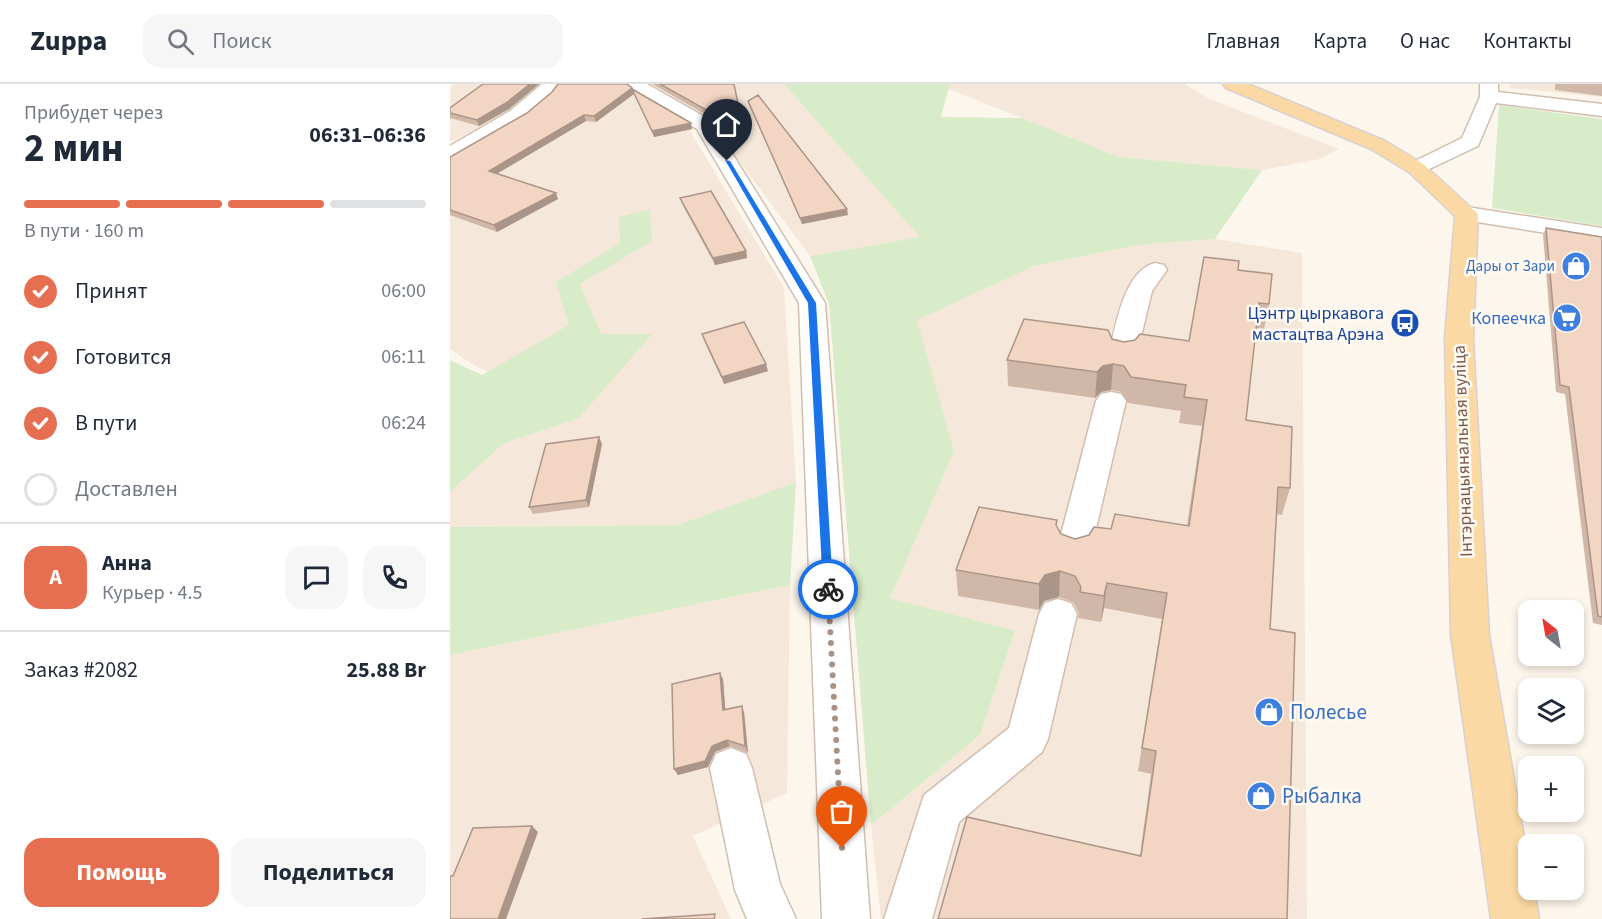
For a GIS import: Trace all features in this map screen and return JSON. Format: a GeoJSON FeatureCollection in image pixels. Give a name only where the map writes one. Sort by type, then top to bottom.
{"type":"FeatureCollection","features":[{"type":"Feature","properties":{"kind":"main road"},"geometry":{"type":"LineString","coordinates":[[1232,84],[1378,145],[1416,168],[1467,214]]}},
{"type":"Feature","properties":{"kind":"main road","name":"Інтэрнацыянальная вуліца"},"geometry":{"type":"LineString","coordinates":[[1467,214],[1460,338],[1470,635],[1515,919]]}},
{"type":"Feature","properties":{"kind":"street"},"geometry":{"type":"LineString","coordinates":[[450,154],[507,124],[530,107],[553,84]]}},
{"type":"Feature","properties":{"kind":"street"},"geometry":{"type":"LineString","coordinates":[[634,84],[705,125],[812,303],[846,919]]}},
{"type":"Feature","properties":{"kind":"street"},"geometry":{"type":"LineString","coordinates":[[1416,168],[1471,142],[1489,90],[1602,110]]}},
{"type":"Feature","properties":{"kind":"street"},"geometry":{"type":"LineString","coordinates":[[1467,214],[1602,235]]}},
{"type":"Feature","properties":{"kind":"street"},"geometry":{"type":"LineString","coordinates":[[1122,358],[1139,290],[1155,270]]}},
{"type":"Feature","properties":{"kind":"street"},"geometry":{"type":"LineString","coordinates":[[1074,550],[1112,401]]}},
{"type":"Feature","properties":{"kind":"street"},"geometry":{"type":"LineString","coordinates":[[908,919],[940,810],[1027,739],[1058,614]]}},
{"type":"Feature","properties":{"kind":"street"},"geometry":{"type":"LineString","coordinates":[[730,768],[758,890],[772,919]]}},
{"type":"Feature","properties":{"kind":"shaded area"},"geometry":{"type":"Polygon","coordinates":[[[453,84],[542,84],[514,110],[450,142],[450,91],[453,84]]]}},
{"type":"Feature","properties":{"kind":"shaded area"},"geometry":{"type":"Polygon","coordinates":[[[627,84],[684,121],[784,288],[796,482],[678,525],[450,527],[450,492],[503,444],[578,418],[472,364],[450,349],[450,157],[627,84]]]}},
{"type":"Feature","properties":{"kind":"shaded area"},"geometry":{"type":"Polygon","coordinates":[[[660,84],[784,84],[921,237],[810,256],[698,106],[660,84]]]}},
{"type":"Feature","properties":{"kind":"shaded area"},"geometry":{"type":"Polygon","coordinates":[[[950,84],[1184,84],[1210,99],[1339,149],[1320,159],[1262,170],[1119,157],[949,89],[950,84]]]}},
{"type":"Feature","properties":{"kind":"shaded area"},"geometry":{"type":"Polygon","coordinates":[[[1510,84],[1602,84],[1602,97],[1510,88],[1510,84]]]}},
{"type":"Feature","properties":{"kind":"shaded area"},"geometry":{"type":"Polygon","coordinates":[[[1215,239],[1302,253],[1307,919],[881,919],[871,825],[980,735],[1015,632],[889,598],[954,451],[916,320],[1034,266],[1138,245],[1215,239]]]}},
{"type":"Feature","properties":{"kind":"shaded area"},"geometry":{"type":"Polygon","coordinates":[[[790,585],[787,793],[693,836],[731,919],[450,919],[450,655],[790,585]]]}},
{"type":"Feature","properties":{"kind":"green space"},"geometry":{"type":"Polygon","coordinates":[[[784,84],[950,84],[941,117],[1022,118],[1119,157],[1262,170],[1215,239],[1138,245],[1034,266],[917,320],[954,451],[890,598],[1015,631],[980,735],[871,825],[829,304],[810,256],[920,237],[784,84]]]}},
{"type":"Feature","properties":{"kind":"green space"},"geometry":{"type":"Polygon","coordinates":[[[1499,105],[1602,119],[1602,226],[1492,208],[1499,105]]]}},
{"type":"Feature","properties":{"kind":"green space"},"geometry":{"type":"Polygon","coordinates":[[[650,209],[652,241],[580,284],[601,334],[652,334],[579,418],[503,444],[450,492],[450,360],[482,375],[569,325],[556,282],[620,243],[619,217],[650,209]]]}},
{"type":"Feature","properties":{"kind":"green space"},"geometry":{"type":"Polygon","coordinates":[[[796,482],[790,585],[450,655],[450,527],[678,525],[796,482]]]}},
{"type":"Feature","properties":{"kind":"building"},"geometry":{"type":"Polygon","coordinates":[[[483,84],[530,84],[506,103],[477,120],[450,113],[450,108],[483,84]]]}},
{"type":"Feature","properties":{"kind":"building"},"geometry":{"type":"Polygon","coordinates":[[[558,84],[627,84],[632,88],[594,116],[584,115],[489,171],[556,193],[494,225],[450,210],[450,157],[527,113],[558,84]]]}},
{"type":"Feature","properties":{"kind":"building"},"geometry":{"type":"Polygon","coordinates":[[[660,84],[734,84],[740,113],[715,118],[712,113],[660,84]]]}},
{"type":"Feature","properties":{"kind":"building"},"geometry":{"type":"Polygon","coordinates":[[[632,89],[691,123],[652,131],[632,89]]]}},
{"type":"Feature","properties":{"kind":"building"},"geometry":{"type":"Polygon","coordinates":[[[758,95],[847,209],[800,218],[748,101],[758,95]]]}},
{"type":"Feature","properties":{"kind":"building"},"geometry":{"type":"Polygon","coordinates":[[[711,191],[746,251],[713,258],[680,198],[711,191]]]}},
{"type":"Feature","properties":{"kind":"building"},"geometry":{"type":"Polygon","coordinates":[[[1546,228],[1602,237],[1602,617],[1598,616],[1569,387],[1560,385],[1546,228]]]}},
{"type":"Feature","properties":{"kind":"building"},"geometry":{"type":"Polygon","coordinates":[[[1204,257],[1239,261],[1238,270],[1272,274],[1269,304],[1259,303],[1246,420],[1292,427],[1290,488],[1278,487],[1270,629],[1295,633],[1287,919],[938,919],[967,817],[1141,856],[1156,751],[1142,748],[1167,593],[1107,583],[1104,596],[1080,592],[1081,587],[1075,576],[1060,571],[1045,575],[1039,584],[956,570],[979,507],[1057,520],[1056,525],[1061,534],[1075,539],[1089,535],[1094,527],[1111,529],[1115,514],[1189,526],[1207,400],[1184,397],[1186,385],[1131,377],[1124,366],[1113,364],[1103,366],[1097,372],[1007,360],[1024,319],[1108,330],[1112,339],[1124,342],[1135,340],[1140,334],[1189,341],[1204,257]]]}},
{"type":"Feature","properties":{"kind":"building"},"geometry":{"type":"Polygon","coordinates":[[[744,322],[766,364],[722,377],[702,334],[744,322]]]}},
{"type":"Feature","properties":{"kind":"building"},"geometry":{"type":"Polygon","coordinates":[[[599,437],[586,500],[529,507],[546,444],[599,437]]]}},
{"type":"Feature","properties":{"kind":"building"},"geometry":{"type":"Polygon","coordinates":[[[720,673],[723,710],[742,706],[745,746],[727,740],[712,746],[705,761],[674,769],[672,684],[720,673]]]}},
{"type":"Feature","properties":{"kind":"building"},"geometry":{"type":"Polygon","coordinates":[[[532,826],[498,919],[450,919],[450,876],[453,876],[473,828],[532,826]]]}},
{"type":"Feature","properties":{"kind":"building"},"geometry":{"type":"Polygon","coordinates":[[[715,914],[714,919],[642,919],[715,914]]]}},
{"type":"Feature","properties":{"kind":"way so far"},"geometry":{"type":"LineString","coordinates":[[828,589],[842,848]]}},
{"type":"Feature","properties":{"kind":"place","name":"Дары от Зари"},"geometry":{"type":"Point","coordinates":[1576,266]}},
{"type":"Feature","properties":{"kind":"place","name":"Копеечка"},"geometry":{"type":"Point","coordinates":[1567,318]}},
{"type":"Feature","properties":{"kind":"place","name":"Цэнтр цыркавога мастацтва Арэна"},"geometry":{"type":"Point","coordinates":[1405,323]}},
{"type":"Feature","properties":{"kind":"place","name":"Полесье"},"geometry":{"type":"Point","coordinates":[1269,712]}},
{"type":"Feature","properties":{"kind":"place","name":"Рыбалка"},"geometry":{"type":"Point","coordinates":[1261,796]}},
{"type":"Feature","properties":{"kind":"route"},"geometry":{"type":"LineString","coordinates":[[727,161],[812,303],[828,589]]}}]}
